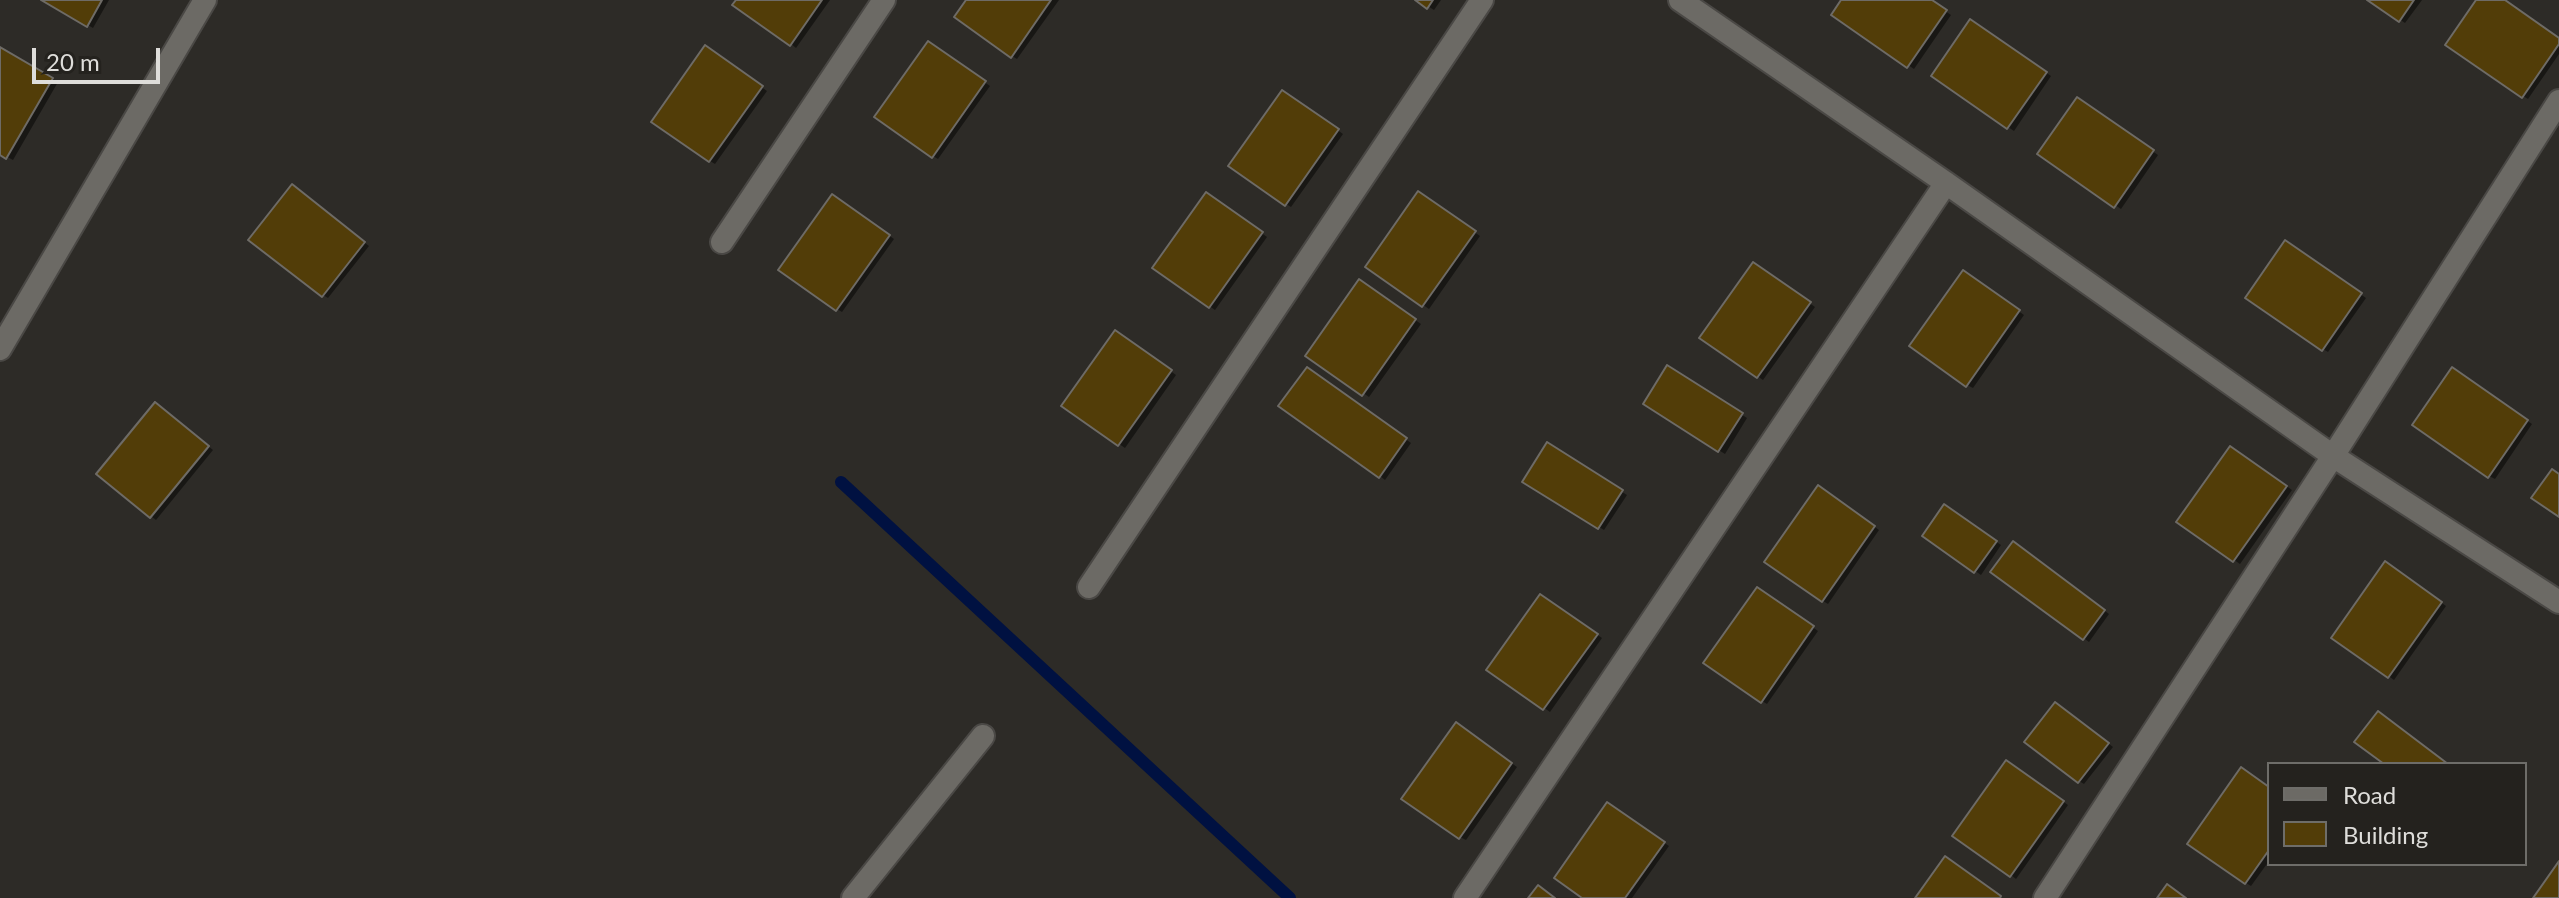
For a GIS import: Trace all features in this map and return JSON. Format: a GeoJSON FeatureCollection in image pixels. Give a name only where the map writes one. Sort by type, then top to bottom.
{"type":"FeatureCollection","features":[{"type":"Feature","properties":{"kind":"street"},"geometry":{"type":"LineString","coordinates":[[0,349],[205,0]]}},
{"type":"Feature","properties":{"kind":"street"},"geometry":{"type":"LineString","coordinates":[[722,242],[884,0]]}},
{"type":"Feature","properties":{"kind":"street"},"geometry":{"type":"LineString","coordinates":[[1089,587],[1482,0]]}},
{"type":"Feature","properties":{"kind":"street"},"geometry":{"type":"LineString","coordinates":[[1680,0],[2333,456],[2559,602]]}},
{"type":"Feature","properties":{"kind":"street"},"geometry":{"type":"LineString","coordinates":[[2045,898],[2333,456],[2559,101]]}},
{"type":"Feature","properties":{"kind":"street"},"geometry":{"type":"LineString","coordinates":[[1465,898],[1946,183]]}},
{"type":"Feature","properties":{"kind":"street"},"geometry":{"type":"LineString","coordinates":[[853,898],[983,736]]}},
{"type":"Feature","properties":{"kind":"building"},"geometry":{"type":"Polygon","coordinates":[[[41,0],[102,0],[87,27],[41,0]]]}},
{"type":"Feature","properties":{"kind":"building"},"geometry":{"type":"Polygon","coordinates":[[[736,0],[822,0],[790,46],[732,5],[736,0]]]}},
{"type":"Feature","properties":{"kind":"building"},"geometry":{"type":"Polygon","coordinates":[[[966,0],[1051,0],[1011,58],[954,17],[966,0]]]}},
{"type":"Feature","properties":{"kind":"building"},"geometry":{"type":"Polygon","coordinates":[[[1415,0],[1433,0],[1427,9],[1415,0]]]}},
{"type":"Feature","properties":{"kind":"building"},"geometry":{"type":"Polygon","coordinates":[[[1841,0],[1932,0],[1947,10],[1907,68],[1831,15],[1841,0]]]}},
{"type":"Feature","properties":{"kind":"building"},"geometry":{"type":"Polygon","coordinates":[[[2367,0],[2414,0],[2399,22],[2367,0]]]}},
{"type":"Feature","properties":{"kind":"building"},"geometry":{"type":"Polygon","coordinates":[[[2476,0],[2505,0],[2559,38],[2559,44],[2522,98],[2445,45],[2476,0]]]}},
{"type":"Feature","properties":{"kind":"building"},"geometry":{"type":"Polygon","coordinates":[[[1970,19],[2047,72],[2007,129],[1931,76],[1970,19]]]}},
{"type":"Feature","properties":{"kind":"building"},"geometry":{"type":"Polygon","coordinates":[[[928,41],[986,81],[932,158],[874,117],[928,41]]]}},
{"type":"Feature","properties":{"kind":"building"},"geometry":{"type":"Polygon","coordinates":[[[705,45],[763,86],[709,162],[651,122],[705,45]]]}},
{"type":"Feature","properties":{"kind":"building"},"geometry":{"type":"Polygon","coordinates":[[[0,47],[53,78],[6,159],[0,155],[0,47]]]}},
{"type":"Feature","properties":{"kind":"building"},"geometry":{"type":"Polygon","coordinates":[[[1282,90],[1339,129],[1285,206],[1228,166],[1282,90]]]}},
{"type":"Feature","properties":{"kind":"building"},"geometry":{"type":"Polygon","coordinates":[[[2077,97],[2154,150],[2114,208],[2037,154],[2077,97]]]}},
{"type":"Feature","properties":{"kind":"building"},"geometry":{"type":"Polygon","coordinates":[[[292,184],[365,242],[322,297],[248,240],[292,184]]]}},
{"type":"Feature","properties":{"kind":"building"},"geometry":{"type":"Polygon","coordinates":[[[1418,191],[1476,231],[1422,307],[1365,267],[1418,191]]]}},
{"type":"Feature","properties":{"kind":"building"},"geometry":{"type":"Polygon","coordinates":[[[1206,192],[1263,232],[1209,308],[1152,268],[1206,192]]]}},
{"type":"Feature","properties":{"kind":"building"},"geometry":{"type":"Polygon","coordinates":[[[832,194],[890,235],[836,311],[778,270],[832,194]]]}},
{"type":"Feature","properties":{"kind":"building"},"geometry":{"type":"Polygon","coordinates":[[[2285,240],[2362,293],[2322,351],[2245,298],[2285,240]]]}},
{"type":"Feature","properties":{"kind":"building"},"geometry":{"type":"Polygon","coordinates":[[[1753,262],[1811,302],[1757,378],[1699,338],[1753,262]]]}},
{"type":"Feature","properties":{"kind":"building"},"geometry":{"type":"Polygon","coordinates":[[[1963,270],[2020,310],[1966,387],[1909,346],[1963,270]]]}},
{"type":"Feature","properties":{"kind":"building"},"geometry":{"type":"Polygon","coordinates":[[[1359,279],[1416,319],[1362,396],[1305,356],[1359,279]]]}},
{"type":"Feature","properties":{"kind":"building"},"geometry":{"type":"Polygon","coordinates":[[[1115,330],[1172,370],[1118,446],[1061,406],[1115,330]]]}},
{"type":"Feature","properties":{"kind":"building"},"geometry":{"type":"Polygon","coordinates":[[[1667,365],[1743,413],[1718,452],[1643,404],[1667,365]]]}},
{"type":"Feature","properties":{"kind":"building"},"geometry":{"type":"Polygon","coordinates":[[[1307,367],[1407,438],[1379,478],[1278,406],[1307,367]]]}},
{"type":"Feature","properties":{"kind":"building"},"geometry":{"type":"Polygon","coordinates":[[[2452,367],[2528,420],[2488,478],[2412,425],[2452,367]]]}},
{"type":"Feature","properties":{"kind":"building"},"geometry":{"type":"Polygon","coordinates":[[[155,402],[209,446],[150,518],[96,474],[155,402]]]}},
{"type":"Feature","properties":{"kind":"building"},"geometry":{"type":"Polygon","coordinates":[[[1547,442],[1623,490],[1598,529],[1522,482],[1547,442]]]}},
{"type":"Feature","properties":{"kind":"building"},"geometry":{"type":"Polygon","coordinates":[[[2230,446],[2287,486],[2233,562],[2176,522],[2230,446]]]}},
{"type":"Feature","properties":{"kind":"building"},"geometry":{"type":"Polygon","coordinates":[[[2552,469],[2559,474],[2559,517],[2531,498],[2552,469]]]}},
{"type":"Feature","properties":{"kind":"building"},"geometry":{"type":"Polygon","coordinates":[[[1818,485],[1875,526],[1822,602],[1764,562],[1818,485]]]}},
{"type":"Feature","properties":{"kind":"building"},"geometry":{"type":"Polygon","coordinates":[[[1944,504],[1997,541],[1974,573],[1922,536],[1944,504]]]}},
{"type":"Feature","properties":{"kind":"building"},"geometry":{"type":"Polygon","coordinates":[[[2013,541],[2105,610],[2083,640],[1990,572],[2013,541]]]}},
{"type":"Feature","properties":{"kind":"building"},"geometry":{"type":"Polygon","coordinates":[[[2385,561],[2442,602],[2388,678],[2331,638],[2385,561]]]}},
{"type":"Feature","properties":{"kind":"building"},"geometry":{"type":"Polygon","coordinates":[[[1757,587],[1814,626],[1761,703],[1703,663],[1757,587]]]}},
{"type":"Feature","properties":{"kind":"building"},"geometry":{"type":"Polygon","coordinates":[[[1540,594],[1598,634],[1543,710],[1486,670],[1540,594]]]}},
{"type":"Feature","properties":{"kind":"building"},"geometry":{"type":"Polygon","coordinates":[[[2055,702],[2109,743],[2078,783],[2024,742],[2055,702]]]}},
{"type":"Feature","properties":{"kind":"building"},"geometry":{"type":"Polygon","coordinates":[[[2378,711],[2445,762],[2381,762],[2354,742],[2378,711]]]}},
{"type":"Feature","properties":{"kind":"building"},"geometry":{"type":"Polygon","coordinates":[[[1456,722],[1512,763],[1459,839],[1401,799],[1456,722]]]}},
{"type":"Feature","properties":{"kind":"building"},"geometry":{"type":"Polygon","coordinates":[[[2006,760],[2064,801],[2010,877],[1952,836],[2006,760]]]}},
{"type":"Feature","properties":{"kind":"building"},"geometry":{"type":"Polygon","coordinates":[[[2241,767],[2267,786],[2267,853],[2245,884],[2187,844],[2241,767]]]}},
{"type":"Feature","properties":{"kind":"building"},"geometry":{"type":"Polygon","coordinates":[[[1607,802],[1665,842],[1625,898],[1582,898],[1554,878],[1607,802]]]}},
{"type":"Feature","properties":{"kind":"building"},"geometry":{"type":"Polygon","coordinates":[[[1945,856],[2001,896],[2000,898],[1915,898],[1945,856]]]}},
{"type":"Feature","properties":{"kind":"building"},"geometry":{"type":"Polygon","coordinates":[[[2559,861],[2559,898],[2533,898],[2559,861]]]}},
{"type":"Feature","properties":{"kind":"building"},"geometry":{"type":"Polygon","coordinates":[[[2167,884],[2186,898],[2157,898],[2167,884]]]}},
{"type":"Feature","properties":{"kind":"building"},"geometry":{"type":"Polygon","coordinates":[[[1538,885],[1555,898],[1528,898],[1538,885]]]}},
{"type":"Feature","properties":{"kind":"waterway"},"geometry":{"type":"LineString","coordinates":[[841,482],[1290,898]]}}]}
